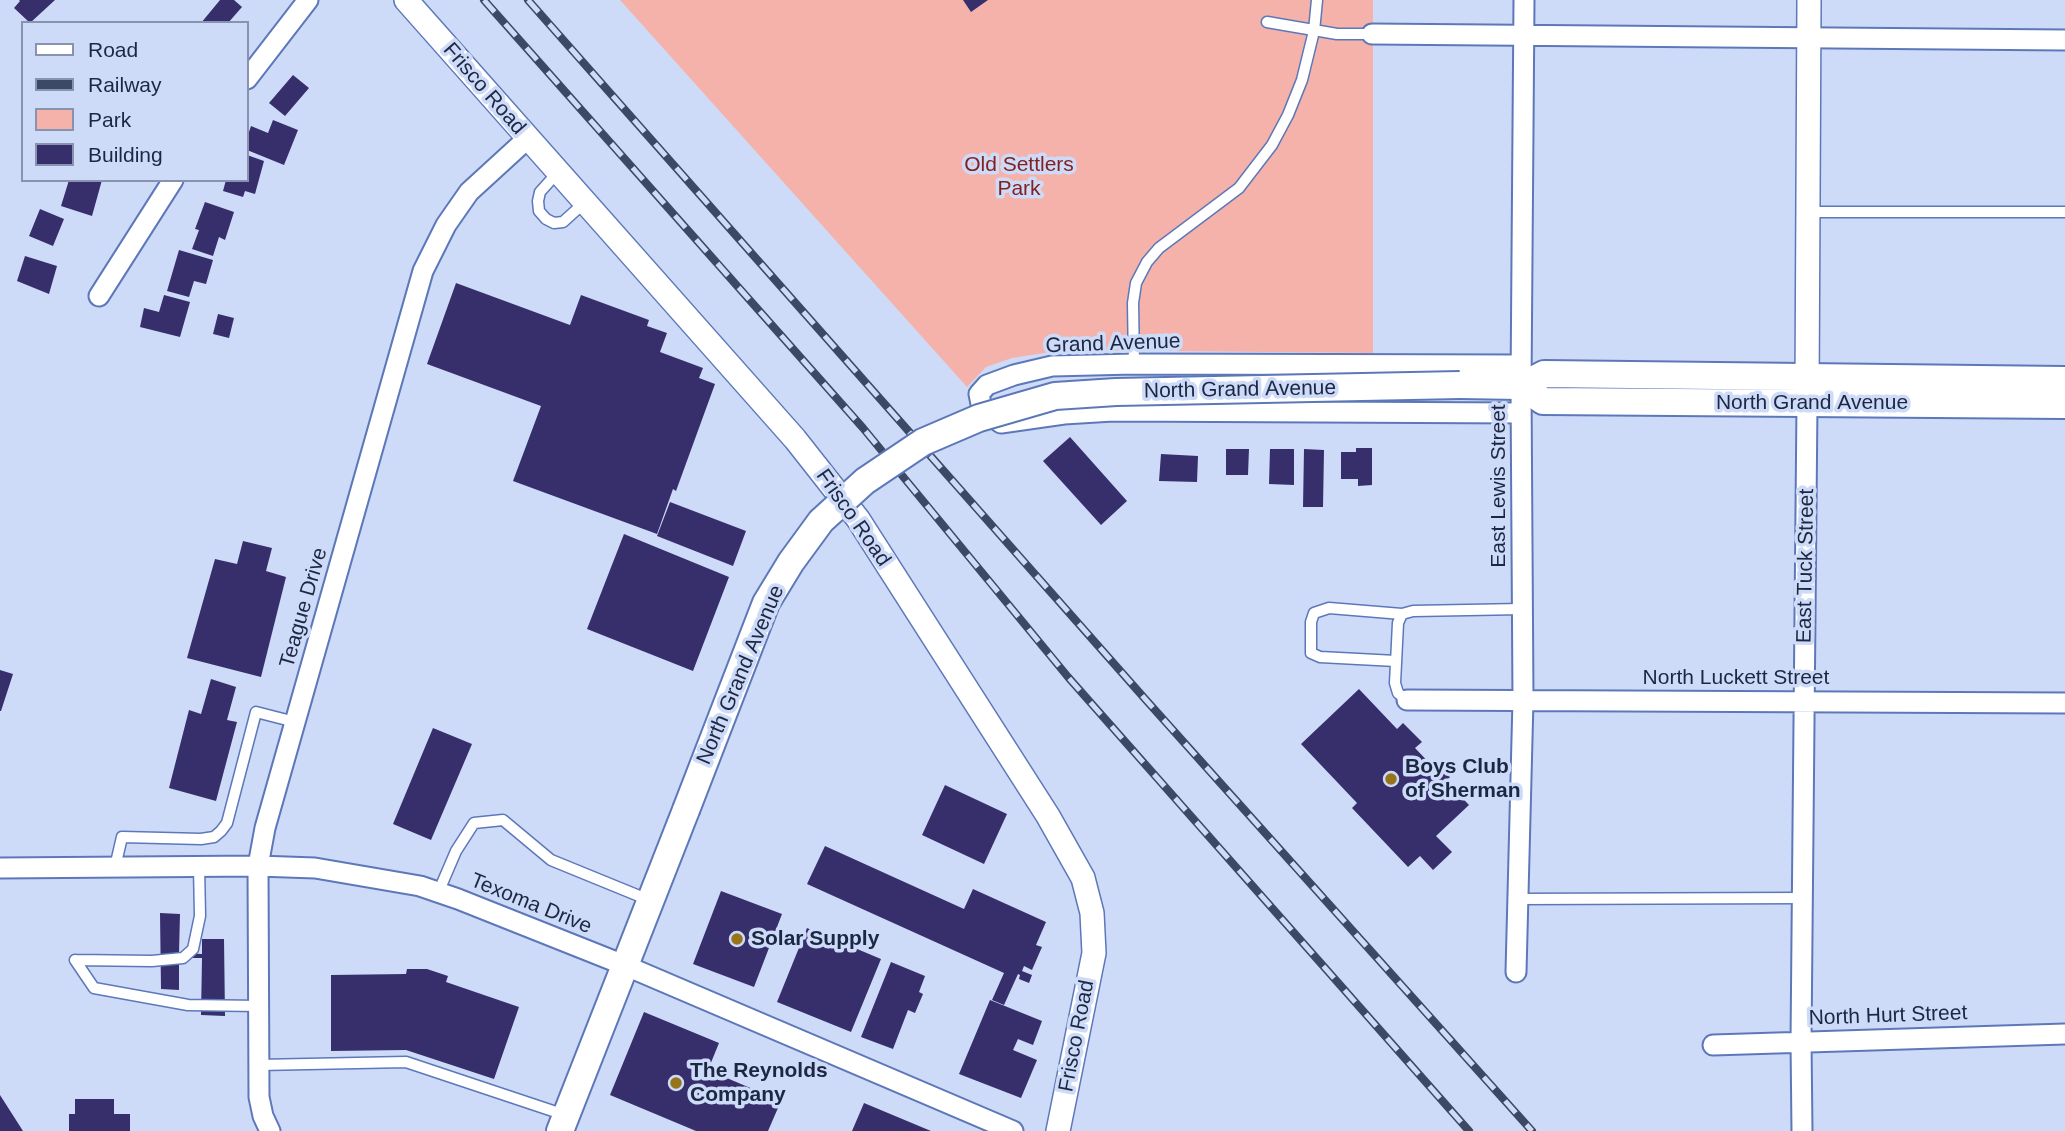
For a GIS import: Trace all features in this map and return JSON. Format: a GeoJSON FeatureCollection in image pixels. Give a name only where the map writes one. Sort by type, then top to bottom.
{"type":"FeatureCollection","features":[{"type":"Feature","properties":{"kind":"main road","name":"North Grand Avenue"},"geometry":{"type":"LineString","coordinates":[[563,1123],[766,603],[821,521],[865,481],[923,442],[979,418],[1055,396],[1116,392],[1460,385],[1521,375],[1543,401],[2065,380]]}},
{"type":"Feature","properties":{"kind":"main road","name":"North Grand Avenue"},"geometry":{"type":"LineString","coordinates":[[1807,391],[2065,405]]}},
{"type":"Feature","properties":{"kind":"street"},"geometry":{"type":"LineString","coordinates":[[248,78],[308,0]]}},
{"type":"Feature","properties":{"kind":"street","name":"Frisco Road"},"geometry":{"type":"LineString","coordinates":[[406,0],[795,439],[858,519],[1048,816],[1083,878],[1092,914],[1094,953],[1058,1131]]}},
{"type":"Feature","properties":{"kind":"street","name":"East Lewis Street"},"geometry":{"type":"LineString","coordinates":[[1516,972],[1523,700],[1521,375],[1524,0]]}},
{"type":"Feature","properties":{"kind":"street","name":"East Tuck Street"},"geometry":{"type":"LineString","coordinates":[[1802,1131],[1809,0]]}},
{"type":"Feature","properties":{"kind":"street"},"geometry":{"type":"LineString","coordinates":[[1372,34],[1524,33],[1808,39],[2065,40]]}},
{"type":"Feature","properties":{"kind":"street","name":"Teague Drive"},"geometry":{"type":"LineString","coordinates":[[270,1131],[259,1097],[258,866],[265,828],[423,271],[446,225],[469,192],[528,138]]}},
{"type":"Feature","properties":{"kind":"street"},"geometry":{"type":"LineString","coordinates":[[99,296],[172,182]]}},
{"type":"Feature","properties":{"kind":"street","name":"Grand Avenue"},"geometry":{"type":"LineString","coordinates":[[1521,375],[1134,364],[1052,366],[987,385],[979,394],[982,409],[1001,423],[1064,414],[1113,411],[1521,413]]}},
{"type":"Feature","properties":{"kind":"street","name":"North Luckett Street"},"geometry":{"type":"LineString","coordinates":[[1407,700],[2065,703]]}},
{"type":"Feature","properties":{"kind":"street","name":"Texoma Drive"},"geometry":{"type":"LineString","coordinates":[[0,868],[315,868],[420,886],[624,965],[1013,1131]]}},
{"type":"Feature","properties":{"kind":"street","name":"North Hurt Street"},"geometry":{"type":"LineString","coordinates":[[1713,1045],[2065,1034]]}},
{"type":"Feature","properties":{"kind":"lane"},"geometry":{"type":"LineString","coordinates":[[1134,364],[1133,303],[1136,283],[1147,262],[1159,248],[1239,188],[1272,145],[1302,80],[1314,31],[1317,0]]}},
{"type":"Feature","properties":{"kind":"lane"},"geometry":{"type":"LineString","coordinates":[[1267,22],[1337,34],[1372,34]]}},
{"type":"Feature","properties":{"kind":"lane"},"geometry":{"type":"LineString","coordinates":[[558,172],[540,192],[539,211],[554,223],[563,222],[584,202]]}},
{"type":"Feature","properties":{"kind":"lane"},"geometry":{"type":"LineString","coordinates":[[1808,212],[2065,212]]}},
{"type":"Feature","properties":{"kind":"lane"},"geometry":{"type":"LineString","coordinates":[[1395,661],[1320,657],[1311,653],[1311,622],[1314,613],[1329,608],[1402,614],[1413,611],[1522,610]]}},
{"type":"Feature","properties":{"kind":"lane"},"geometry":{"type":"LineString","coordinates":[[1402,614],[1398,623],[1395,683],[1398,693],[1407,700]]}},
{"type":"Feature","properties":{"kind":"lane"},"geometry":{"type":"LineString","coordinates":[[115,867],[122,837],[214,837],[227,823],[256,712],[295,722]]}},
{"type":"Feature","properties":{"kind":"lane"},"geometry":{"type":"LineString","coordinates":[[438,893],[456,851],[474,823],[503,820],[551,860],[650,901]]}},
{"type":"Feature","properties":{"kind":"lane"},"geometry":{"type":"LineString","coordinates":[[199,866],[200,916],[193,949],[183,958],[152,961],[75,960],[94,988],[188,1004],[259,1006]]}},
{"type":"Feature","properties":{"kind":"lane"},"geometry":{"type":"LineString","coordinates":[[1518,899],[1802,898]]}},
{"type":"Feature","properties":{"kind":"lane"},"geometry":{"type":"LineString","coordinates":[[259,1065],[406,1062],[563,1123]]}},
{"type":"Feature","properties":{"kind":"green space","name":"Old Settlers Park"},"geometry":{"type":"Polygon","coordinates":[[[620,0],[1373,0],[1373,353],[1064,350],[1012,358],[986,367],[967,387],[620,0]]]}},
{"type":"Feature","properties":{"kind":"building"},"geometry":{"type":"Polygon","coordinates":[[[55,0],[32,21],[28,21],[14,8],[20,1],[55,0]]]}},
{"type":"Feature","properties":{"kind":"building"},"geometry":{"type":"Polygon","coordinates":[[[220,0],[234,0],[242,7],[230,21],[203,21],[220,0]]]}},
{"type":"Feature","properties":{"kind":"building"},"geometry":{"type":"Polygon","coordinates":[[[963,0],[988,0],[971,12],[963,0]]]}},
{"type":"Feature","properties":{"kind":"building"},"geometry":{"type":"Polygon","coordinates":[[[293,75],[309,88],[285,116],[269,103],[293,75]]]}},
{"type":"Feature","properties":{"kind":"building"},"geometry":{"type":"Polygon","coordinates":[[[273,120],[298,130],[284,165],[248,150],[251,126],[268,133],[273,120]]]}},
{"type":"Feature","properties":{"kind":"building"},"geometry":{"type":"Polygon","coordinates":[[[248,155],[264,161],[255,194],[245,191],[243,197],[223,191],[225,182],[248,182],[248,155]]]}},
{"type":"Feature","properties":{"kind":"building"},"geometry":{"type":"Polygon","coordinates":[[[68,182],[101,182],[92,216],[61,206],[68,182]]]}},
{"type":"Feature","properties":{"kind":"building"},"geometry":{"type":"Polygon","coordinates":[[[205,202],[234,212],[225,240],[219,237],[213,256],[192,249],[199,230],[195,229],[205,202]]]}},
{"type":"Feature","properties":{"kind":"building"},"geometry":{"type":"Polygon","coordinates":[[[40,209],[64,219],[53,246],[29,236],[40,209]]]}},
{"type":"Feature","properties":{"kind":"building"},"geometry":{"type":"Polygon","coordinates":[[[179,250],[213,260],[206,284],[194,281],[189,297],[167,291],[179,250]]]}},
{"type":"Feature","properties":{"kind":"building"},"geometry":{"type":"Polygon","coordinates":[[[25,256],[57,266],[49,294],[17,281],[25,256]]]}},
{"type":"Feature","properties":{"kind":"building"},"geometry":{"type":"Polygon","coordinates":[[[456,283],[570,325],[581,295],[649,320],[647,326],[667,333],[660,352],[703,368],[699,378],[715,384],[676,491],[673,489],[657,534],[513,481],[541,406],[427,364],[456,283]]]}},
{"type":"Feature","properties":{"kind":"building"},"geometry":{"type":"Polygon","coordinates":[[[164,295],[190,302],[180,337],[140,327],[144,308],[159,312],[164,295]]]}},
{"type":"Feature","properties":{"kind":"building"},"geometry":{"type":"Polygon","coordinates":[[[218,314],[234,318],[229,338],[213,334],[218,314]]]}},
{"type":"Feature","properties":{"kind":"building"},"geometry":{"type":"Polygon","coordinates":[[[1070,437],[1127,501],[1101,525],[1043,461],[1070,437]]]}},
{"type":"Feature","properties":{"kind":"building"},"geometry":{"type":"Polygon","coordinates":[[[1356,448],[1372,448],[1372,485],[1358,486],[1358,479],[1341,479],[1341,452],[1356,452],[1356,448]]]}},
{"type":"Feature","properties":{"kind":"building"},"geometry":{"type":"Polygon","coordinates":[[[1226,449],[1249,449],[1248,475],[1226,475],[1226,449]]]}},
{"type":"Feature","properties":{"kind":"building"},"geometry":{"type":"Polygon","coordinates":[[[1270,449],[1294,449],[1294,485],[1269,484],[1270,449]]]}},
{"type":"Feature","properties":{"kind":"building"},"geometry":{"type":"Polygon","coordinates":[[[1304,449],[1324,450],[1323,507],[1303,507],[1304,449]]]}},
{"type":"Feature","properties":{"kind":"building"},"geometry":{"type":"Polygon","coordinates":[[[1161,454],[1198,456],[1197,482],[1159,481],[1161,454]]]}},
{"type":"Feature","properties":{"kind":"building"},"geometry":{"type":"Polygon","coordinates":[[[670,502],[746,531],[733,566],[657,536],[670,502]]]}},
{"type":"Feature","properties":{"kind":"building"},"geometry":{"type":"Polygon","coordinates":[[[624,534],[729,577],[693,671],[587,629],[624,534]]]}},
{"type":"Feature","properties":{"kind":"building"},"geometry":{"type":"Polygon","coordinates":[[[243,541],[272,548],[266,571],[286,577],[261,677],[187,658],[215,559],[237,564],[243,541]]]}},
{"type":"Feature","properties":{"kind":"building"},"geometry":{"type":"Polygon","coordinates":[[[0,670],[13,674],[1,711],[0,711],[0,670]]]}},
{"type":"Feature","properties":{"kind":"building"},"geometry":{"type":"Polygon","coordinates":[[[211,679],[236,687],[227,720],[237,722],[216,801],[169,788],[189,710],[201,714],[211,679]]]}},
{"type":"Feature","properties":{"kind":"building","name":"Boys Club of Sherman"},"geometry":{"type":"Polygon","coordinates":[[[1359,689],[1397,729],[1403,723],[1422,742],[1415,748],[1439,773],[1443,769],[1450,777],[1446,781],[1469,805],[1436,836],[1452,852],[1433,870],[1420,856],[1408,867],[1352,808],[1357,803],[1301,744],[1359,689]]]}},
{"type":"Feature","properties":{"kind":"building"},"geometry":{"type":"Polygon","coordinates":[[[433,728],[472,744],[431,840],[393,824],[433,728]]]}},
{"type":"Feature","properties":{"kind":"building"},"geometry":{"type":"Polygon","coordinates":[[[945,785],[1007,814],[984,864],[922,835],[945,785]]]}},
{"type":"Feature","properties":{"kind":"building"},"geometry":{"type":"Polygon","coordinates":[[[825,846],[964,909],[973,889],[1046,922],[1036,945],[1042,947],[1032,970],[1024,966],[1022,971],[1032,975],[1029,983],[1019,979],[1018,974],[1004,1005],[992,1000],[1004,973],[807,884],[825,846]]]}},
{"type":"Feature","properties":{"kind":"building","name":"Solar Supply"},"geometry":{"type":"Polygon","coordinates":[[[721,891],[782,914],[754,987],[693,964],[721,891]]]}},
{"type":"Feature","properties":{"kind":"building"},"geometry":{"type":"Polygon","coordinates":[[[160,913],[180,914],[179,953],[202,954],[202,939],[224,939],[225,1016],[201,1015],[202,958],[179,958],[179,990],[161,989],[160,913]]]}},
{"type":"Feature","properties":{"kind":"building"},"geometry":{"type":"Polygon","coordinates":[[[807,928],[881,959],[851,1032],[777,1002],[807,928]]]}},
{"type":"Feature","properties":{"kind":"building"},"geometry":{"type":"Polygon","coordinates":[[[891,962],[925,976],[919,992],[923,994],[915,1013],[908,1010],[893,1049],[861,1037],[891,962]]]}},
{"type":"Feature","properties":{"kind":"building"},"geometry":{"type":"Polygon","coordinates":[[[407,969],[427,969],[448,976],[446,982],[519,1007],[494,1079],[406,1050],[331,1051],[331,975],[406,974],[407,969]]]}},
{"type":"Feature","properties":{"kind":"building"},"geometry":{"type":"Polygon","coordinates":[[[990,1000],[1042,1021],[1033,1045],[1018,1039],[1013,1050],[1037,1060],[1021,1098],[959,1074],[990,1000]]]}},
{"type":"Feature","properties":{"kind":"building","name":"The Reynolds Company"},"geometry":{"type":"Polygon","coordinates":[[[644,1012],[719,1043],[708,1070],[781,1101],[768,1131],[696,1131],[610,1095],[644,1012]]]}},
{"type":"Feature","properties":{"kind":"building"},"geometry":{"type":"Polygon","coordinates":[[[0,1095],[23,1131],[0,1131],[0,1095]]]}},
{"type":"Feature","properties":{"kind":"building"},"geometry":{"type":"Polygon","coordinates":[[[75,1099],[114,1099],[114,1114],[130,1114],[130,1131],[69,1131],[69,1114],[75,1114],[75,1099]]]}},
{"type":"Feature","properties":{"kind":"building"},"geometry":{"type":"Polygon","coordinates":[[[864,1103],[931,1131],[852,1131],[864,1103]]]}},
{"type":"Feature","properties":{"kind":"railway"},"geometry":{"type":"LineString","coordinates":[[484,0],[863,428],[1068,677],[1469,1131]]}},
{"type":"Feature","properties":{"kind":"railway"},"geometry":{"type":"LineString","coordinates":[[528,0],[1146,700],[1532,1131]]}},
{"type":"Feature","properties":{"kind":"place","name":"Boys Club of Sherman"},"geometry":{"type":"Point","coordinates":[1391,779]}},
{"type":"Feature","properties":{"kind":"place","name":"Solar Supply"},"geometry":{"type":"Point","coordinates":[737,939]}},
{"type":"Feature","properties":{"kind":"place","name":"The Reynolds Company"},"geometry":{"type":"Point","coordinates":[676,1083]}}]}
